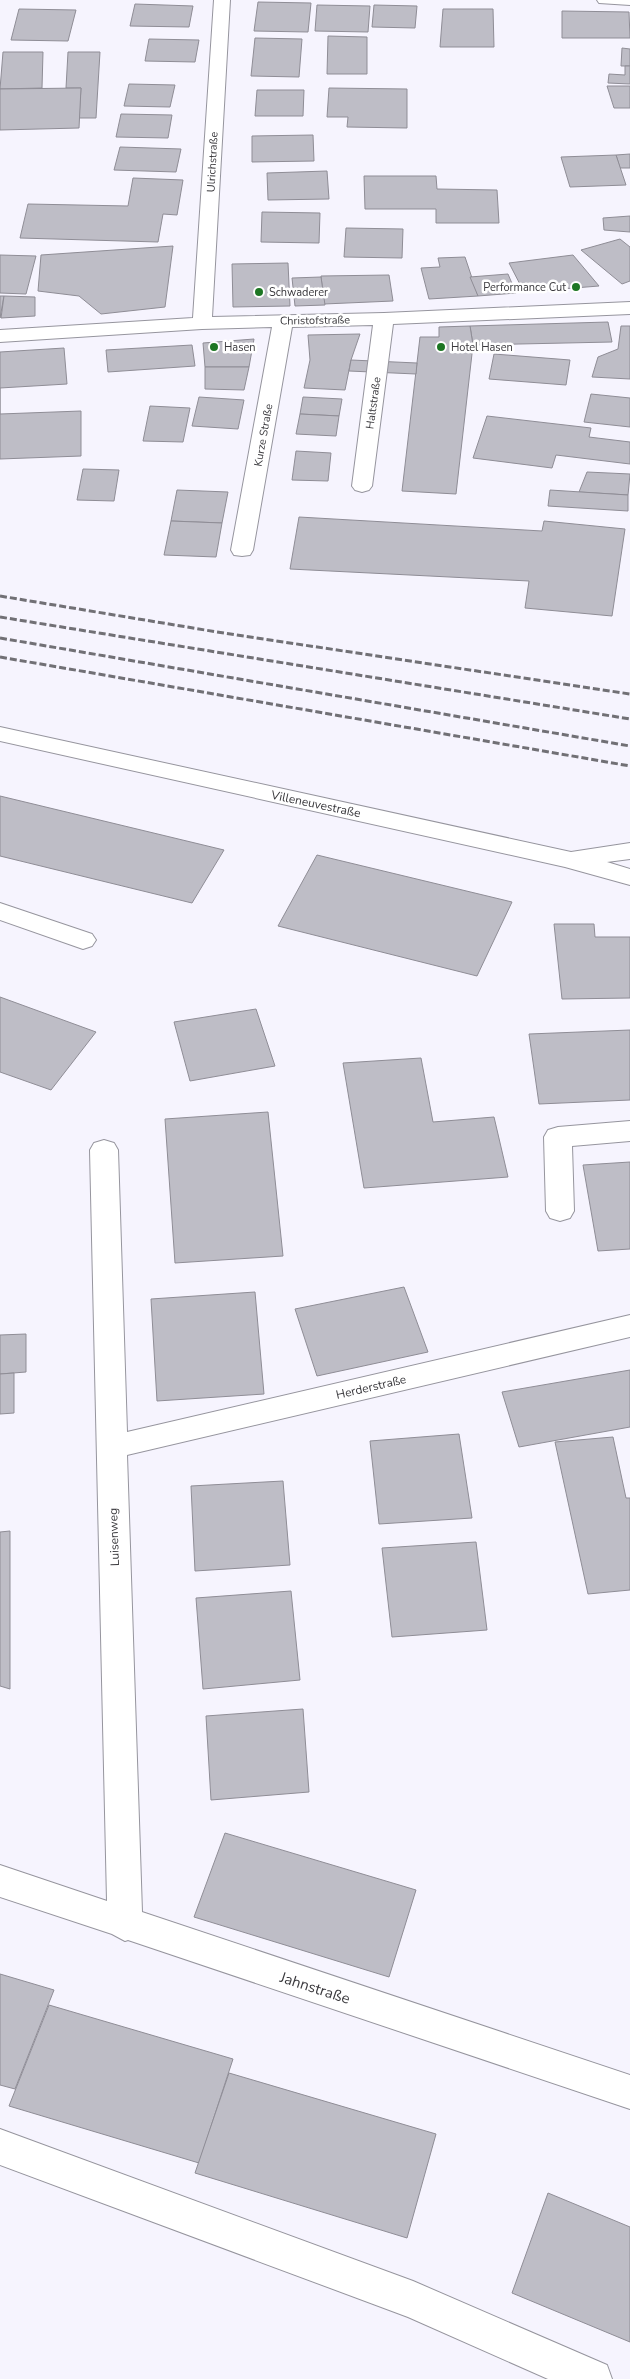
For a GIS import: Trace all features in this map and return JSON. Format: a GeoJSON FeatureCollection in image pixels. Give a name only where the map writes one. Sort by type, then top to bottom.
{"type":"FeatureCollection","features":[{"type":"Feature","properties":{"kind":"street","name":"Ulrichstraße"},"geometry":{"type":"LineString","coordinates":[[202,323],[222,0]]}},
{"type":"Feature","properties":{"kind":"street"},"geometry":{"type":"LineString","coordinates":[[605,0],[630,0]]}},
{"type":"Feature","properties":{"kind":"street","name":"Christofstraße"},"geometry":{"type":"LineString","coordinates":[[0,336],[202,323],[384,319],[630,308]]}},
{"type":"Feature","properties":{"kind":"street","name":"Haltstraße"},"geometry":{"type":"LineString","coordinates":[[362,486],[384,319]]}},
{"type":"Feature","properties":{"kind":"street","name":"Kurze Straße"},"geometry":{"type":"LineString","coordinates":[[242,550],[283,321]]}},
{"type":"Feature","properties":{"kind":"street","name":"Villeneuvestraße"},"geometry":{"type":"LineString","coordinates":[[0,734],[568,859],[630,877]]}},
{"type":"Feature","properties":{"kind":"street"},"geometry":{"type":"LineString","coordinates":[[568,859],[630,851]]}},
{"type":"Feature","properties":{"kind":"street"},"geometry":{"type":"LineString","coordinates":[[0,911],[83,940]]}},
{"type":"Feature","properties":{"kind":"street"},"geometry":{"type":"LineString","coordinates":[[560,1211],[558,1137],[630,1131]]}},
{"type":"Feature","properties":{"kind":"street","name":"Luisenweg"},"geometry":{"type":"LineString","coordinates":[[104,1150],[125,1925]]}},
{"type":"Feature","properties":{"kind":"street","name":"Herderstraße"},"geometry":{"type":"LineString","coordinates":[[112,1447],[630,1326]]}},
{"type":"Feature","properties":{"kind":"street","name":"Jahnstraße"},"geometry":{"type":"LineString","coordinates":[[0,1881],[125,1925],[630,2092]]}},
{"type":"Feature","properties":{"kind":"street"},"geometry":{"type":"LineString","coordinates":[[0,2147],[414,2300],[593,2379]]}},
{"type":"Feature","properties":{"kind":"building"},"geometry":{"type":"Polygon","coordinates":[[[258,2],[311,3],[308,32],[254,31],[258,2]]]}},
{"type":"Feature","properties":{"kind":"building"},"geometry":{"type":"Polygon","coordinates":[[[135,4],[193,6],[189,27],[130,26],[135,4]]]}},
{"type":"Feature","properties":{"kind":"building"},"geometry":{"type":"Polygon","coordinates":[[[317,5],[370,6],[368,32],[315,31],[317,5]]]}},
{"type":"Feature","properties":{"kind":"building"},"geometry":{"type":"Polygon","coordinates":[[[374,5],[417,6],[415,28],[372,27],[374,5]]]}},
{"type":"Feature","properties":{"kind":"building"},"geometry":{"type":"Polygon","coordinates":[[[19,9],[76,10],[68,41],[11,40],[19,9]]]}},
{"type":"Feature","properties":{"kind":"building"},"geometry":{"type":"Polygon","coordinates":[[[443,9],[493,9],[494,47],[440,47],[443,9]]]}},
{"type":"Feature","properties":{"kind":"building"},"geometry":{"type":"Polygon","coordinates":[[[562,11],[629,12],[630,38],[562,38],[562,11]]]}},
{"type":"Feature","properties":{"kind":"building"},"geometry":{"type":"Polygon","coordinates":[[[328,36],[367,37],[367,74],[327,74],[328,36]]]}},
{"type":"Feature","properties":{"kind":"building"},"geometry":{"type":"Polygon","coordinates":[[[255,38],[302,39],[299,77],[251,76],[255,38]]]}},
{"type":"Feature","properties":{"kind":"building"},"geometry":{"type":"Polygon","coordinates":[[[149,39],[199,40],[195,62],[145,61],[149,39]]]}},
{"type":"Feature","properties":{"kind":"building"},"geometry":{"type":"Polygon","coordinates":[[[622,48],[630,49],[630,66],[621,66],[622,48]]]}},
{"type":"Feature","properties":{"kind":"building"},"geometry":{"type":"Polygon","coordinates":[[[3,52],[43,52],[42,88],[0,89],[3,52]]]}},
{"type":"Feature","properties":{"kind":"building"},"geometry":{"type":"Polygon","coordinates":[[[68,52],[100,52],[96,118],[79,118],[81,88],[66,88],[68,52]]]}},
{"type":"Feature","properties":{"kind":"building"},"geometry":{"type":"Polygon","coordinates":[[[625,66],[630,66],[630,84],[608,83],[609,74],[625,75],[625,66]]]}},
{"type":"Feature","properties":{"kind":"building"},"geometry":{"type":"Polygon","coordinates":[[[129,84],[175,85],[170,107],[124,106],[129,84]]]}},
{"type":"Feature","properties":{"kind":"building"},"geometry":{"type":"Polygon","coordinates":[[[607,86],[630,86],[630,108],[614,108],[607,86]]]}},
{"type":"Feature","properties":{"kind":"building"},"geometry":{"type":"Polygon","coordinates":[[[81,88],[79,128],[0,130],[0,89],[81,88]]]}},
{"type":"Feature","properties":{"kind":"building"},"geometry":{"type":"Polygon","coordinates":[[[329,88],[407,89],[407,128],[347,127],[348,117],[327,117],[329,88]]]}},
{"type":"Feature","properties":{"kind":"building"},"geometry":{"type":"Polygon","coordinates":[[[257,90],[304,90],[303,116],[255,116],[257,90]]]}},
{"type":"Feature","properties":{"kind":"building"},"geometry":{"type":"Polygon","coordinates":[[[121,114],[172,115],[168,138],[116,137],[121,114]]]}},
{"type":"Feature","properties":{"kind":"building"},"geometry":{"type":"Polygon","coordinates":[[[313,135],[314,161],[252,162],[252,136],[313,135]]]}},
{"type":"Feature","properties":{"kind":"building"},"geometry":{"type":"Polygon","coordinates":[[[120,147],[181,149],[176,172],[114,170],[120,147]]]}},
{"type":"Feature","properties":{"kind":"building"},"geometry":{"type":"Polygon","coordinates":[[[630,154],[630,168],[620,168],[616,155],[630,154]]]}},
{"type":"Feature","properties":{"kind":"building"},"geometry":{"type":"Polygon","coordinates":[[[616,155],[626,185],[570,187],[561,157],[616,155]]]}},
{"type":"Feature","properties":{"kind":"building"},"geometry":{"type":"Polygon","coordinates":[[[327,171],[329,199],[268,200],[267,173],[327,171]]]}},
{"type":"Feature","properties":{"kind":"building"},"geometry":{"type":"Polygon","coordinates":[[[364,176],[436,176],[437,189],[497,190],[499,223],[436,223],[436,209],[365,209],[364,176]]]}},
{"type":"Feature","properties":{"kind":"building"},"geometry":{"type":"Polygon","coordinates":[[[133,178],[183,180],[177,215],[163,214],[158,242],[20,238],[28,204],[128,206],[133,178]]]}},
{"type":"Feature","properties":{"kind":"building"},"geometry":{"type":"Polygon","coordinates":[[[262,212],[320,213],[319,243],[261,242],[262,212]]]}},
{"type":"Feature","properties":{"kind":"building"},"geometry":{"type":"Polygon","coordinates":[[[630,216],[630,232],[604,230],[603,218],[630,216]]]}},
{"type":"Feature","properties":{"kind":"building"},"geometry":{"type":"Polygon","coordinates":[[[346,228],[403,229],[402,258],[344,257],[346,228]]]}},
{"type":"Feature","properties":{"kind":"building"},"geometry":{"type":"Polygon","coordinates":[[[620,239],[630,247],[630,281],[622,284],[581,250],[620,239]]]}},
{"type":"Feature","properties":{"kind":"building"},"geometry":{"type":"Polygon","coordinates":[[[173,246],[165,307],[101,314],[79,296],[38,291],[41,255],[173,246]]]}},
{"type":"Feature","properties":{"kind":"building"},"geometry":{"type":"Polygon","coordinates":[[[0,255],[36,256],[26,294],[0,293],[0,255]]]}},
{"type":"Feature","properties":{"kind":"building"},"geometry":{"type":"Polygon","coordinates":[[[573,255],[599,286],[524,292],[509,263],[573,255]]]}},
{"type":"Feature","properties":{"kind":"building"},"geometry":{"type":"Polygon","coordinates":[[[465,257],[478,296],[429,299],[421,268],[440,267],[438,258],[465,257]]]}},
{"type":"Feature","properties":{"kind":"building"},"geometry":{"type":"Polygon","coordinates":[[[288,263],[290,306],[233,307],[232,264],[288,263]]]}},
{"type":"Feature","properties":{"kind":"building"},"geometry":{"type":"Polygon","coordinates":[[[508,274],[516,293],[478,296],[470,277],[508,274]]]}},
{"type":"Feature","properties":{"kind":"building"},"geometry":{"type":"Polygon","coordinates":[[[389,275],[393,301],[324,304],[321,276],[389,275]]]}},
{"type":"Feature","properties":{"kind":"building"},"geometry":{"type":"Polygon","coordinates":[[[321,277],[325,305],[295,306],[292,278],[321,277]]]}},
{"type":"Feature","properties":{"kind":"building"},"geometry":{"type":"Polygon","coordinates":[[[0,296],[4,296],[0,318],[0,296]]]}},
{"type":"Feature","properties":{"kind":"building"},"geometry":{"type":"Polygon","coordinates":[[[4,296],[35,297],[35,316],[1,318],[4,296]]]}},
{"type":"Feature","properties":{"kind":"building"},"geometry":{"type":"Polygon","coordinates":[[[608,322],[612,342],[473,345],[470,326],[608,322]]]}},
{"type":"Feature","properties":{"kind":"building"},"geometry":{"type":"Polygon","coordinates":[[[470,326],[473,345],[456,494],[402,491],[420,337],[439,337],[439,327],[470,326]]]}},
{"type":"Feature","properties":{"kind":"building"},"geometry":{"type":"Polygon","coordinates":[[[621,326],[630,326],[630,379],[592,377],[598,357],[618,349],[621,326]]]}},
{"type":"Feature","properties":{"kind":"building"},"geometry":{"type":"Polygon","coordinates":[[[360,334],[351,360],[345,390],[304,388],[310,360],[308,335],[360,334]]]}},
{"type":"Feature","properties":{"kind":"building"},"geometry":{"type":"Polygon","coordinates":[[[254,339],[249,367],[205,367],[203,343],[254,339]]]}},
{"type":"Feature","properties":{"kind":"building"},"geometry":{"type":"Polygon","coordinates":[[[192,345],[195,366],[108,372],[106,350],[192,345]]]}},
{"type":"Feature","properties":{"kind":"building"},"geometry":{"type":"Polygon","coordinates":[[[64,348],[67,384],[0,388],[0,352],[64,348]]]}},
{"type":"Feature","properties":{"kind":"building"},"geometry":{"type":"Polygon","coordinates":[[[494,354],[570,360],[566,385],[489,379],[494,354]]]}},
{"type":"Feature","properties":{"kind":"building"},"geometry":{"type":"Polygon","coordinates":[[[351,360],[417,363],[416,374],[349,371],[351,360]]]}},
{"type":"Feature","properties":{"kind":"building"},"geometry":{"type":"Polygon","coordinates":[[[205,367],[249,367],[244,390],[205,389],[205,367]]]}},
{"type":"Feature","properties":{"kind":"building"},"geometry":{"type":"Polygon","coordinates":[[[591,394],[630,398],[630,427],[584,422],[591,394]]]}},
{"type":"Feature","properties":{"kind":"building"},"geometry":{"type":"Polygon","coordinates":[[[199,397],[244,400],[238,429],[192,426],[199,397]]]}},
{"type":"Feature","properties":{"kind":"building"},"geometry":{"type":"Polygon","coordinates":[[[303,397],[342,399],[339,416],[300,414],[303,397]]]}},
{"type":"Feature","properties":{"kind":"building"},"geometry":{"type":"Polygon","coordinates":[[[150,406],[190,408],[183,442],[143,441],[150,406]]]}},
{"type":"Feature","properties":{"kind":"building"},"geometry":{"type":"Polygon","coordinates":[[[81,411],[81,456],[0,459],[0,414],[81,411]]]}},
{"type":"Feature","properties":{"kind":"building"},"geometry":{"type":"Polygon","coordinates":[[[300,414],[339,416],[336,436],[296,434],[300,414]]]}},
{"type":"Feature","properties":{"kind":"building"},"geometry":{"type":"Polygon","coordinates":[[[487,416],[591,428],[589,437],[630,442],[630,464],[556,455],[552,468],[473,458],[487,416]]]}},
{"type":"Feature","properties":{"kind":"building"},"geometry":{"type":"Polygon","coordinates":[[[296,451],[331,453],[328,481],[292,480],[296,451]]]}},
{"type":"Feature","properties":{"kind":"building"},"geometry":{"type":"Polygon","coordinates":[[[83,469],[119,470],[114,501],[77,500],[83,469]]]}},
{"type":"Feature","properties":{"kind":"building"},"geometry":{"type":"Polygon","coordinates":[[[587,472],[630,474],[628,495],[579,492],[587,472]]]}},
{"type":"Feature","properties":{"kind":"building"},"geometry":{"type":"Polygon","coordinates":[[[177,490],[228,492],[222,523],[171,521],[177,490]]]}},
{"type":"Feature","properties":{"kind":"building"},"geometry":{"type":"Polygon","coordinates":[[[550,490],[628,495],[628,511],[548,506],[550,490]]]}},
{"type":"Feature","properties":{"kind":"building"},"geometry":{"type":"Polygon","coordinates":[[[299,517],[542,531],[544,521],[625,529],[612,616],[525,608],[529,581],[290,569],[299,517]]]}},
{"type":"Feature","properties":{"kind":"building"},"geometry":{"type":"Polygon","coordinates":[[[171,521],[222,523],[216,557],[164,555],[171,521]]]}},
{"type":"Feature","properties":{"kind":"building"},"geometry":{"type":"Polygon","coordinates":[[[0,796],[224,850],[192,903],[0,856],[0,796]]]}},
{"type":"Feature","properties":{"kind":"building"},"geometry":{"type":"Polygon","coordinates":[[[317,855],[512,902],[477,976],[278,926],[317,855]]]}},
{"type":"Feature","properties":{"kind":"building"},"geometry":{"type":"Polygon","coordinates":[[[554,924],[594,924],[595,937],[630,937],[630,998],[562,999],[554,924]]]}},
{"type":"Feature","properties":{"kind":"building"},"geometry":{"type":"Polygon","coordinates":[[[0,997],[96,1032],[51,1090],[0,1072],[0,997]]]}},
{"type":"Feature","properties":{"kind":"building"},"geometry":{"type":"Polygon","coordinates":[[[256,1009],[275,1066],[190,1081],[174,1022],[256,1009]]]}},
{"type":"Feature","properties":{"kind":"building"},"geometry":{"type":"Polygon","coordinates":[[[630,1030],[630,1100],[539,1104],[529,1034],[630,1030]]]}},
{"type":"Feature","properties":{"kind":"building"},"geometry":{"type":"Polygon","coordinates":[[[421,1058],[433,1122],[494,1117],[508,1177],[364,1188],[343,1063],[421,1058]]]}},
{"type":"Feature","properties":{"kind":"building"},"geometry":{"type":"Polygon","coordinates":[[[268,1112],[283,1256],[175,1263],[165,1119],[268,1112]]]}},
{"type":"Feature","properties":{"kind":"building"},"geometry":{"type":"Polygon","coordinates":[[[630,1162],[630,1249],[598,1251],[583,1165],[630,1162]]]}},
{"type":"Feature","properties":{"kind":"building"},"geometry":{"type":"Polygon","coordinates":[[[404,1287],[428,1352],[317,1376],[295,1309],[404,1287]]]}},
{"type":"Feature","properties":{"kind":"building"},"geometry":{"type":"Polygon","coordinates":[[[255,1292],[264,1394],[157,1401],[151,1299],[255,1292]]]}},
{"type":"Feature","properties":{"kind":"building"},"geometry":{"type":"Polygon","coordinates":[[[26,1334],[26,1372],[0,1374],[0,1335],[26,1334]]]}},
{"type":"Feature","properties":{"kind":"building"},"geometry":{"type":"Polygon","coordinates":[[[630,1370],[630,1427],[519,1447],[502,1392],[630,1370]]]}},
{"type":"Feature","properties":{"kind":"building"},"geometry":{"type":"Polygon","coordinates":[[[14,1373],[14,1413],[0,1414],[0,1374],[14,1373]]]}},
{"type":"Feature","properties":{"kind":"building"},"geometry":{"type":"Polygon","coordinates":[[[459,1434],[472,1518],[379,1524],[370,1441],[459,1434]]]}},
{"type":"Feature","properties":{"kind":"building"},"geometry":{"type":"Polygon","coordinates":[[[613,1437],[626,1498],[630,1498],[630,1590],[588,1594],[555,1442],[613,1437]]]}},
{"type":"Feature","properties":{"kind":"building"},"geometry":{"type":"Polygon","coordinates":[[[283,1481],[290,1565],[195,1571],[191,1486],[283,1481]]]}},
{"type":"Feature","properties":{"kind":"building"},"geometry":{"type":"Polygon","coordinates":[[[10,1531],[10,1689],[0,1686],[0,1532],[10,1531]]]}},
{"type":"Feature","properties":{"kind":"building"},"geometry":{"type":"Polygon","coordinates":[[[476,1542],[487,1630],[392,1637],[382,1548],[476,1542]]]}},
{"type":"Feature","properties":{"kind":"building"},"geometry":{"type":"Polygon","coordinates":[[[291,1591],[300,1680],[203,1689],[196,1598],[291,1591]]]}},
{"type":"Feature","properties":{"kind":"building"},"geometry":{"type":"Polygon","coordinates":[[[303,1709],[309,1792],[211,1800],[206,1716],[303,1709]]]}},
{"type":"Feature","properties":{"kind":"building"},"geometry":{"type":"Polygon","coordinates":[[[225,1833],[416,1890],[389,1977],[194,1917],[225,1833]]]}},
{"type":"Feature","properties":{"kind":"building"},"geometry":{"type":"Polygon","coordinates":[[[0,1974],[54,1990],[15,2089],[0,2085],[0,1974]]]}},
{"type":"Feature","properties":{"kind":"building"},"geometry":{"type":"Polygon","coordinates":[[[49,2005],[233,2059],[199,2163],[9,2106],[49,2005]]]}},
{"type":"Feature","properties":{"kind":"building"},"geometry":{"type":"Polygon","coordinates":[[[229,2073],[436,2134],[407,2238],[195,2173],[229,2073]]]}},
{"type":"Feature","properties":{"kind":"building"},"geometry":{"type":"Polygon","coordinates":[[[548,2193],[630,2227],[630,2342],[512,2293],[548,2193]]]}},
{"type":"Feature","properties":{"kind":"railway"},"geometry":{"type":"LineString","coordinates":[[0,596],[217,632],[630,694]]}},
{"type":"Feature","properties":{"kind":"railway"},"geometry":{"type":"LineString","coordinates":[[0,617],[630,719]]}},
{"type":"Feature","properties":{"kind":"railway"},"geometry":{"type":"LineString","coordinates":[[0,638],[630,746]]}},
{"type":"Feature","properties":{"kind":"railway"},"geometry":{"type":"LineString","coordinates":[[0,657],[630,766]]}},
{"type":"Feature","properties":{"kind":"place","name":"Performance Cut"},"geometry":{"type":"Point","coordinates":[576,287]}},
{"type":"Feature","properties":{"kind":"place","name":"Schwaderer"},"geometry":{"type":"Point","coordinates":[259,292]}},
{"type":"Feature","properties":{"kind":"place","name":"Hasen"},"geometry":{"type":"Point","coordinates":[214,347]}},
{"type":"Feature","properties":{"kind":"place","name":"Hotel Hasen"},"geometry":{"type":"Point","coordinates":[441,347]}}]}
